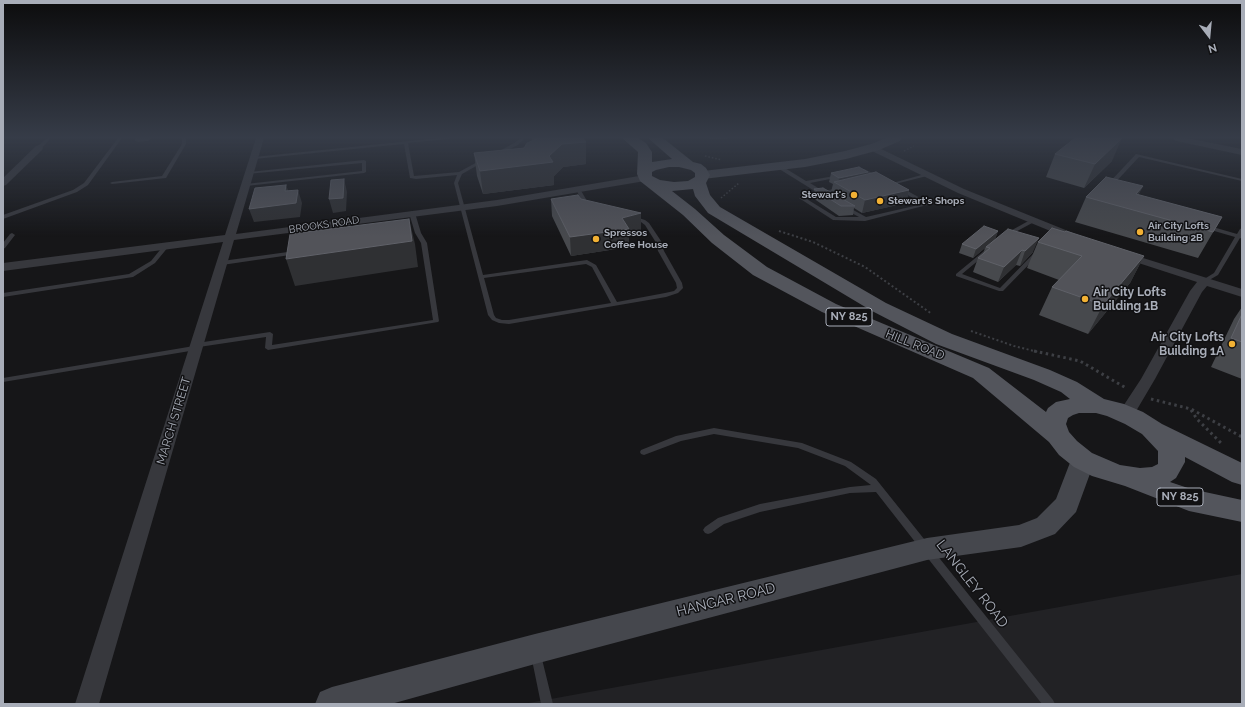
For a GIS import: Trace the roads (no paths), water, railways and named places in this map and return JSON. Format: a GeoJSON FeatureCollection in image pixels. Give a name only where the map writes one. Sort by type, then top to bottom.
{"type":"FeatureCollection","features":[{"type":"Feature","properties":{"kind":"main road"},"geometry":{"type":"LineString","coordinates":[[646,171],[646,178]]}},
{"type":"Feature","properties":{"kind":"main road"},"geometry":{"type":"LineString","coordinates":[[646,178],[650,171]]}},
{"type":"Feature","properties":{"kind":"main road"},"geometry":{"type":"LineString","coordinates":[[646,178],[664,186],[674,187],[692,185],[701,179],[701,171]]}},
{"type":"Feature","properties":{"kind":"main road","name":"HILL ROAD"},"geometry":{"type":"LineString","coordinates":[[646,178],[689,212],[718,239],[760,271],[792,289],[843,314],[981,373],[1058,436]]}},
{"type":"Feature","properties":{"kind":"main road","name":"HILL ROAD"},"geometry":{"type":"LineString","coordinates":[[701,179],[703,196],[714,210],[879,307],[944,339],[1042,375],[1069,387],[1096,405]]}},
{"type":"Feature","properties":{"kind":"main road"},"geometry":{"type":"LineString","coordinates":[[1058,436],[1054,424],[1057,414],[1065,408],[1079,404],[1096,405]]}},
{"type":"Feature","properties":{"kind":"main road","name":"NY 825"},"geometry":{"type":"LineString","coordinates":[[1096,405],[1132,405],[1151,428],[1242,475]]}},
{"type":"Feature","properties":{"kind":"main road"},"geometry":{"type":"LineString","coordinates":[[1120,475],[1140,478],[1156,477],[1167,471],[1172,462],[1171,451],[1164,440],[1151,428]]}},
{"type":"Feature","properties":{"kind":"main road","name":"NY 825"},"geometry":{"type":"LineString","coordinates":[[1058,436],[1068,448],[1083,460],[1101,469],[1189,500],[1242,511]]}},
{"type":"Feature","properties":{"kind":"street"},"geometry":{"type":"LineString","coordinates":[[3,183],[15,171]]}},
{"type":"Feature","properties":{"kind":"street"},"geometry":{"type":"LineString","coordinates":[[701,179],[748,171]]}},
{"type":"Feature","properties":{"kind":"street"},"geometry":{"type":"LineString","coordinates":[[917,171],[1032,221],[1078,239]]}},
{"type":"Feature","properties":{"kind":"street","name":"MARCH STREET"},"geometry":{"type":"LineString","coordinates":[[87,704],[249,173]]}},
{"type":"Feature","properties":{"kind":"street","name":"BROOKS ROAD"},"geometry":{"type":"LineString","coordinates":[[3,267],[524,199],[646,178]]}},
{"type":"Feature","properties":{"kind":"street"},"geometry":{"type":"LineString","coordinates":[[1112,251],[1242,293]]}},
{"type":"Feature","properties":{"kind":"street"},"geometry":{"type":"LineString","coordinates":[[1132,405],[1196,291],[1204,281]]}},
{"type":"Feature","properties":{"kind":"street","name":"HANGAR ROAD"},"geometry":{"type":"LineString","coordinates":[[332,704],[535,649],[927,549],[1021,536],[1046,526],[1067,505],[1083,460]]}},
{"type":"Feature","properties":{"kind":"lane"},"geometry":{"type":"LineString","coordinates":[[3,217],[75,191],[86,184],[96,171]]}},
{"type":"Feature","properties":{"kind":"lane"},"geometry":{"type":"LineString","coordinates":[[112,183],[164,177],[168,171]]}},
{"type":"Feature","properties":{"kind":"lane"},"geometry":{"type":"LineString","coordinates":[[249,173],[268,171]]}},
{"type":"Feature","properties":{"kind":"lane"},"geometry":{"type":"LineString","coordinates":[[246,185],[364,171]]}},
{"type":"Feature","properties":{"kind":"lane"},"geometry":{"type":"LineString","coordinates":[[411,171],[412,177],[418,178],[460,173],[464,171]]}},
{"type":"Feature","properties":{"kind":"lane"},"geometry":{"type":"LineString","coordinates":[[786,171],[828,197]]}},
{"type":"Feature","properties":{"kind":"lane"},"geometry":{"type":"LineString","coordinates":[[849,173],[859,171]]}},
{"type":"Feature","properties":{"kind":"lane"},"geometry":{"type":"LineString","coordinates":[[866,171],[883,179],[875,181]]}},
{"type":"Feature","properties":{"kind":"lane"},"geometry":{"type":"LineString","coordinates":[[1105,190],[1123,171]]}},
{"type":"Feature","properties":{"kind":"lane"},"geometry":{"type":"LineString","coordinates":[[1205,171],[1242,180]]}},
{"type":"Feature","properties":{"kind":"lane"},"geometry":{"type":"LineString","coordinates":[[460,173],[456,183],[491,315],[494,319],[501,322],[519,321],[676,292],[680,288],[679,283],[661,251],[658,241],[647,224],[636,219],[623,216]]}},
{"type":"Feature","properties":{"kind":"lane"},"geometry":{"type":"LineString","coordinates":[[805,183],[842,175]]}},
{"type":"Feature","properties":{"kind":"lane"},"geometry":{"type":"LineString","coordinates":[[845,188],[801,198],[835,219],[866,219],[928,204],[889,183],[925,175]]}},
{"type":"Feature","properties":{"kind":"lane"},"geometry":{"type":"LineString","coordinates":[[578,189],[585,204],[596,211]]}},
{"type":"Feature","properties":{"kind":"lane"},"geometry":{"type":"LineString","coordinates":[[840,204],[866,219]]}},
{"type":"Feature","properties":{"kind":"lane"},"geometry":{"type":"LineString","coordinates":[[3,380],[270,334],[268,348],[436,321],[424,243],[412,213]]}},
{"type":"Feature","properties":{"kind":"lane"},"geometry":{"type":"LineString","coordinates":[[999,241],[1004,236],[1032,221]]}},
{"type":"Feature","properties":{"kind":"lane"},"geometry":{"type":"LineString","coordinates":[[1202,225],[1240,236]]}},
{"type":"Feature","properties":{"kind":"lane"},"geometry":{"type":"LineString","coordinates":[[1204,281],[1216,274],[1240,236],[1242,230]]}},
{"type":"Feature","properties":{"kind":"lane"},"geometry":{"type":"LineString","coordinates":[[3,246],[12,235]]}},
{"type":"Feature","properties":{"kind":"lane"},"geometry":{"type":"LineString","coordinates":[[412,237],[420,236]]}},
{"type":"Feature","properties":{"kind":"lane"},"geometry":{"type":"LineString","coordinates":[[1004,236],[1012,239]]}},
{"type":"Feature","properties":{"kind":"lane"},"geometry":{"type":"LineString","coordinates":[[993,245],[958,274],[1001,290],[1040,250],[1033,248]]}},
{"type":"Feature","properties":{"kind":"lane"},"geometry":{"type":"LineString","coordinates":[[3,295],[131,276],[153,262],[166,246]]}},
{"type":"Feature","properties":{"kind":"lane"},"geometry":{"type":"LineString","coordinates":[[222,263],[303,252]]}},
{"type":"Feature","properties":{"kind":"lane"},"geometry":{"type":"LineString","coordinates":[[481,277],[587,262],[594,266],[615,304]]}},
{"type":"Feature","properties":{"kind":"lane","name":"LANGLEY ROAD"},"geometry":{"type":"LineString","coordinates":[[644,452],[679,438],[714,432],[799,445],[848,464],[876,485],[1049,704]]}},
{"type":"Feature","properties":{"kind":"lane"},"geometry":{"type":"LineString","coordinates":[[708,530],[721,521],[760,508],[876,485]]}},
{"type":"Feature","properties":{"kind":"lane"},"geometry":{"type":"LineString","coordinates":[[535,649],[546,704]]}},
{"type":"Feature","properties":{"kind":"place","name":"Stewart's"},"geometry":{"type":"Point","coordinates":[854,195]}},
{"type":"Feature","properties":{"kind":"place","name":"Stewart's Shops"},"geometry":{"type":"Point","coordinates":[880,201]}},
{"type":"Feature","properties":{"kind":"place","name":"Air City Lofts Building 2B"},"geometry":{"type":"Point","coordinates":[1140,232]}},
{"type":"Feature","properties":{"kind":"place","name":"Spressos Coffee House"},"geometry":{"type":"Point","coordinates":[596,239]}},
{"type":"Feature","properties":{"kind":"place","name":"Air City Lofts Building 1B"},"geometry":{"type":"Point","coordinates":[1085,299]}},
{"type":"Feature","properties":{"kind":"place","name":"Air City Lofts Building 1A"},"geometry":{"type":"Point","coordinates":[1232,344]}}]}
